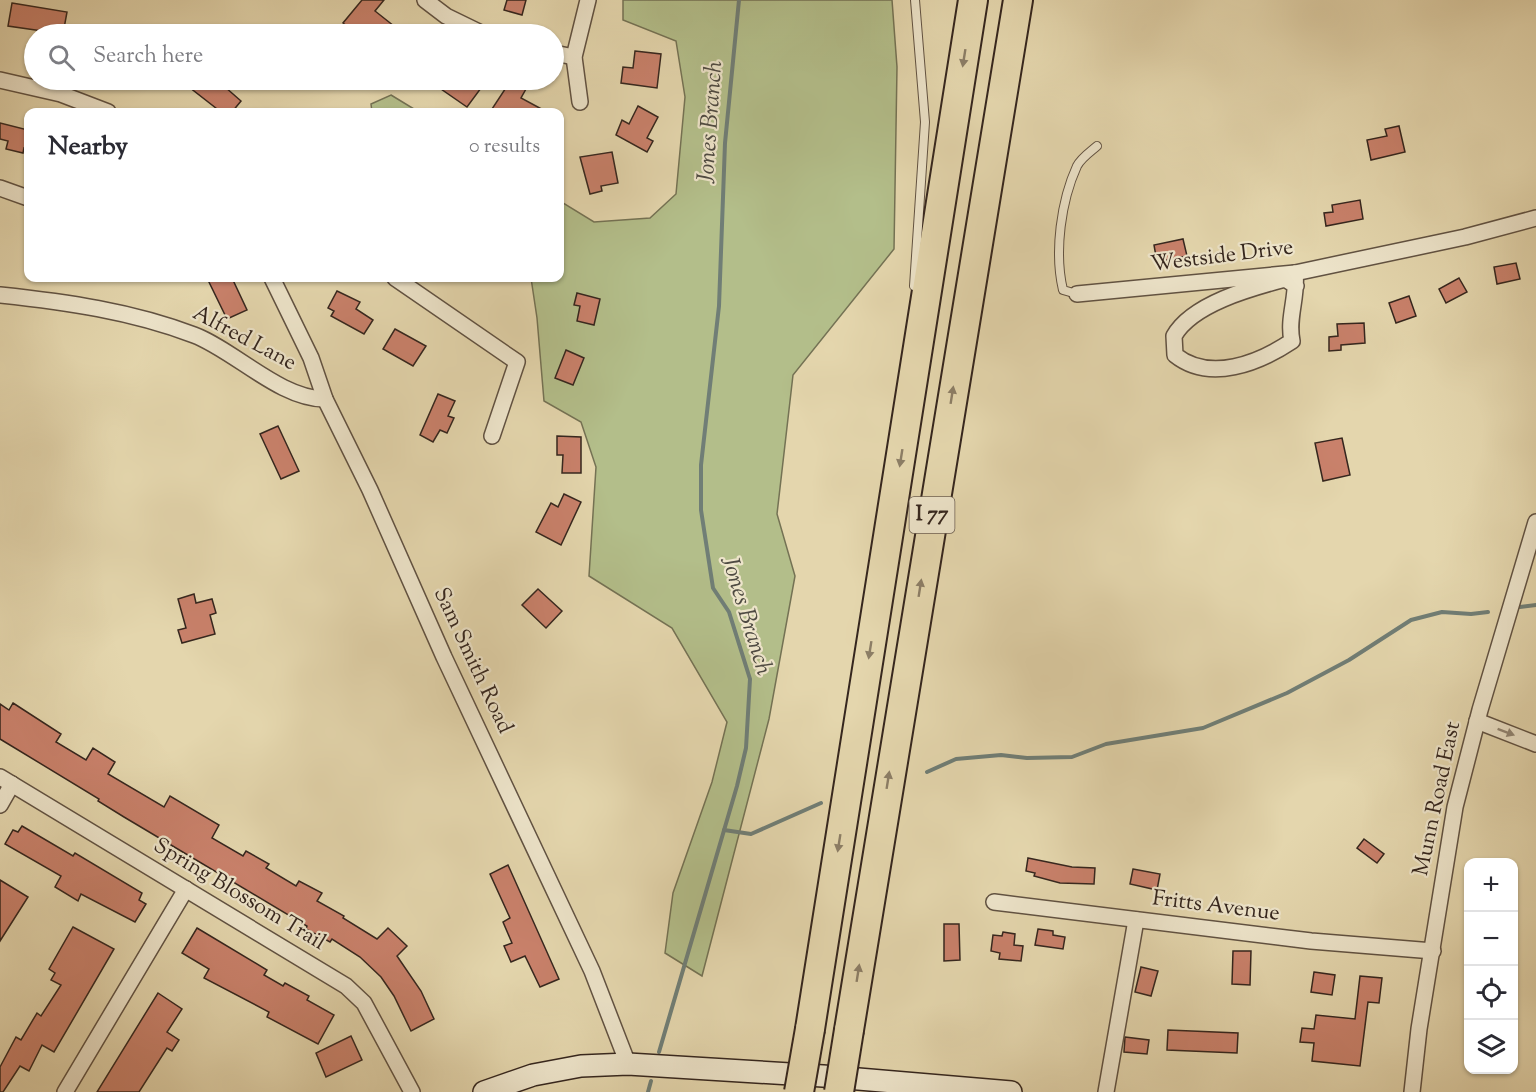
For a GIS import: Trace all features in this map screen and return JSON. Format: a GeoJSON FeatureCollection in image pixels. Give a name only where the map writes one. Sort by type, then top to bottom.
{"type":"FeatureCollection","features":[{"type":"Feature","properties":{"kind":"highway","name":"I 77"},"geometry":{"type":"LineString","coordinates":[[799,1092],[973,0]]}},
{"type":"Feature","properties":{"kind":"highway","name":"I 77"},"geometry":{"type":"LineString","coordinates":[[839,1092],[1018,0]]}},
{"type":"Feature","properties":{"kind":"street"},"geometry":{"type":"LineString","coordinates":[[425,0],[446,16],[462,24]]}},
{"type":"Feature","properties":{"kind":"street"},"geometry":{"type":"LineString","coordinates":[[580,102],[574,57],[588,0]]}},
{"type":"Feature","properties":{"kind":"street"},"geometry":{"type":"LineString","coordinates":[[564,55],[574,57]]}},
{"type":"Feature","properties":{"kind":"street"},"geometry":{"type":"LineString","coordinates":[[0,80],[24,86]]}},
{"type":"Feature","properties":{"kind":"street"},"geometry":{"type":"LineString","coordinates":[[44,90],[98,108]]}},
{"type":"Feature","properties":{"kind":"street"},"geometry":{"type":"LineString","coordinates":[[0,188],[24,197]]}},
{"type":"Feature","properties":{"kind":"street","name":"Westside Drive"},"geometry":{"type":"LineString","coordinates":[[1077,294],[1294,280],[1536,218]]}},
{"type":"Feature","properties":{"kind":"street"},"geometry":{"type":"LineString","coordinates":[[1285,279],[1294,280],[1290,322],[1292,341],[1259,360],[1230,368],[1206,368],[1183,361],[1175,355],[1174,336],[1189,316],[1269,284],[1285,279]]}},
{"type":"Feature","properties":{"kind":"street","name":"Sam Smith Road"},"geometry":{"type":"LineString","coordinates":[[274,282],[444,657],[592,971],[628,1065]]}},
{"type":"Feature","properties":{"kind":"street"},"geometry":{"type":"LineString","coordinates":[[401,282],[517,362],[492,436]]}},
{"type":"Feature","properties":{"kind":"street","name":"Alfred Lane"},"geometry":{"type":"LineString","coordinates":[[0,295],[56,301],[135,315],[196,335],[287,388],[317,399],[325,399]]}},
{"type":"Feature","properties":{"kind":"street","name":"Munn Road East"},"geometry":{"type":"LineString","coordinates":[[1412,1092],[1419,1029],[1455,807],[1477,721],[1536,522]]}},
{"type":"Feature","properties":{"kind":"street"},"geometry":{"type":"LineString","coordinates":[[1477,721],[1536,744]]}},
{"type":"Feature","properties":{"kind":"street"},"geometry":{"type":"LineString","coordinates":[[0,805],[6,781]]}},
{"type":"Feature","properties":{"kind":"street","name":"Spring Blossom Trail"},"geometry":{"type":"LineString","coordinates":[[6,781],[346,986],[364,1003],[412,1092]]}},
{"type":"Feature","properties":{"kind":"street"},"geometry":{"type":"LineString","coordinates":[[65,1092],[186,890]]}},
{"type":"Feature","properties":{"kind":"street","name":"Fritts Avenue"},"geometry":{"type":"LineString","coordinates":[[994,902],[1311,941],[1433,951]]}},
{"type":"Feature","properties":{"kind":"street"},"geometry":{"type":"LineString","coordinates":[[1106,1092],[1136,920]]}},
{"type":"Feature","properties":{"kind":"street"},"geometry":{"type":"LineString","coordinates":[[484,1092],[533,1075],[580,1066],[628,1065],[823,1076],[998,1091]]}},
{"type":"Feature","properties":{"kind":"lane"},"geometry":{"type":"LineString","coordinates":[[914,294],[925,122],[915,0]]}},
{"type":"Feature","properties":{"kind":"lane","name":"Westside Drive"},"geometry":{"type":"LineString","coordinates":[[1077,294],[1063,290],[1060,276],[1060,235],[1067,197],[1078,164],[1097,146]]}},
{"type":"Feature","properties":{"kind":"lane"},"geometry":{"type":"LineString","coordinates":[[914,316],[914,372]]}},
{"type":"Feature","properties":{"kind":"green space"},"geometry":{"type":"Polygon","coordinates":[[[623,0],[892,0],[897,67],[894,249],[793,375],[777,514],[795,576],[769,719],[702,976],[665,953],[673,893],[712,782],[727,722],[672,628],[589,576],[596,467],[581,422],[544,401],[532,282],[564,282],[564,203],[594,222],[650,218],[676,194],[685,97],[676,41],[623,20],[623,0]]]}},
{"type":"Feature","properties":{"kind":"green space"},"geometry":{"type":"Polygon","coordinates":[[[391,95],[412,108],[372,108],[371,104],[391,95]]]}},
{"type":"Feature","properties":{"kind":"building"},"geometry":{"type":"Polygon","coordinates":[[[362,0],[384,0],[375,11],[391,24],[344,24],[362,0]]]}},
{"type":"Feature","properties":{"kind":"building"},"geometry":{"type":"Polygon","coordinates":[[[507,0],[526,0],[522,15],[504,10],[507,0]]]}},
{"type":"Feature","properties":{"kind":"building"},"geometry":{"type":"Polygon","coordinates":[[[12,3],[67,12],[65,24],[24,24],[24,28],[8,26],[12,3]]]}},
{"type":"Feature","properties":{"kind":"building"},"geometry":{"type":"Polygon","coordinates":[[[635,51],[661,54],[657,88],[621,83],[623,67],[633,68],[635,51]]]}},
{"type":"Feature","properties":{"kind":"building"},"geometry":{"type":"Polygon","coordinates":[[[193,90],[228,90],[241,101],[235,108],[216,108],[193,90]]]}},
{"type":"Feature","properties":{"kind":"building"},"geometry":{"type":"Polygon","coordinates":[[[442,90],[480,90],[467,107],[442,90]]]}},
{"type":"Feature","properties":{"kind":"building"},"geometry":{"type":"Polygon","coordinates":[[[504,90],[525,90],[521,98],[540,108],[493,108],[504,90]]]}},
{"type":"Feature","properties":{"kind":"building"},"geometry":{"type":"Polygon","coordinates":[[[638,106],[658,117],[647,138],[653,141],[647,152],[616,135],[622,120],[629,124],[638,106]]]}},
{"type":"Feature","properties":{"kind":"building"},"geometry":{"type":"Polygon","coordinates":[[[0,123],[24,129],[23,153],[6,149],[8,141],[0,139],[0,123]]]}},
{"type":"Feature","properties":{"kind":"building"},"geometry":{"type":"Polygon","coordinates":[[[1399,126],[1405,152],[1371,160],[1367,140],[1387,136],[1385,129],[1399,126]]]}},
{"type":"Feature","properties":{"kind":"building"},"geometry":{"type":"Polygon","coordinates":[[[612,152],[618,183],[601,186],[602,191],[590,194],[580,157],[612,152]]]}},
{"type":"Feature","properties":{"kind":"building"},"geometry":{"type":"Polygon","coordinates":[[[1360,200],[1363,219],[1326,226],[1324,213],[1333,212],[1332,205],[1360,200]]]}},
{"type":"Feature","properties":{"kind":"building"},"geometry":{"type":"Polygon","coordinates":[[[1183,239],[1187,256],[1157,262],[1154,245],[1183,239]]]}},
{"type":"Feature","properties":{"kind":"building"},"geometry":{"type":"Polygon","coordinates":[[[1516,263],[1520,279],[1497,284],[1494,267],[1516,263]]]}},
{"type":"Feature","properties":{"kind":"building"},"geometry":{"type":"Polygon","coordinates":[[[1459,278],[1467,292],[1446,303],[1439,289],[1459,278]]]}},
{"type":"Feature","properties":{"kind":"building"},"geometry":{"type":"Polygon","coordinates":[[[209,282],[234,282],[247,310],[227,319],[209,282]]]}},
{"type":"Feature","properties":{"kind":"building"},"geometry":{"type":"Polygon","coordinates":[[[337,291],[360,302],[356,309],[373,320],[364,334],[331,316],[334,311],[328,308],[337,291]]]}},
{"type":"Feature","properties":{"kind":"building"},"geometry":{"type":"Polygon","coordinates":[[[577,293],[600,299],[594,325],[577,321],[580,306],[574,305],[577,293]]]}},
{"type":"Feature","properties":{"kind":"building"},"geometry":{"type":"Polygon","coordinates":[[[1409,296],[1416,316],[1396,323],[1389,303],[1409,296]]]}},
{"type":"Feature","properties":{"kind":"building"},"geometry":{"type":"Polygon","coordinates":[[[1364,323],[1365,343],[1341,345],[1341,350],[1329,351],[1329,337],[1338,336],[1337,324],[1364,323]]]}},
{"type":"Feature","properties":{"kind":"building"},"geometry":{"type":"Polygon","coordinates":[[[395,329],[426,346],[413,366],[383,349],[395,329]]]}},
{"type":"Feature","properties":{"kind":"building"},"geometry":{"type":"Polygon","coordinates":[[[566,350],[584,358],[573,385],[555,378],[566,350]]]}},
{"type":"Feature","properties":{"kind":"building"},"geometry":{"type":"Polygon","coordinates":[[[438,394],[455,401],[448,416],[454,418],[447,433],[440,430],[433,442],[420,435],[438,394]]]}},
{"type":"Feature","properties":{"kind":"building"},"geometry":{"type":"Polygon","coordinates":[[[278,426],[299,471],[281,479],[260,434],[278,426]]]}},
{"type":"Feature","properties":{"kind":"building"},"geometry":{"type":"Polygon","coordinates":[[[557,436],[581,437],[581,473],[562,473],[563,455],[557,455],[557,436]]]}},
{"type":"Feature","properties":{"kind":"building"},"geometry":{"type":"Polygon","coordinates":[[[1342,438],[1350,475],[1323,481],[1315,443],[1342,438]]]}},
{"type":"Feature","properties":{"kind":"building"},"geometry":{"type":"Polygon","coordinates":[[[564,494],[581,502],[561,545],[536,532],[551,503],[558,507],[564,494]]]}},
{"type":"Feature","properties":{"kind":"building"},"geometry":{"type":"Polygon","coordinates":[[[538,589],[562,611],[546,628],[522,605],[538,589]]]}},
{"type":"Feature","properties":{"kind":"building"},"geometry":{"type":"Polygon","coordinates":[[[194,594],[196,603],[212,599],[216,613],[210,615],[215,634],[182,643],[178,630],[186,628],[178,599],[194,594]]]}},
{"type":"Feature","properties":{"kind":"building"},"geometry":{"type":"Polygon","coordinates":[[[13,703],[61,734],[56,742],[86,760],[93,748],[115,762],[108,774],[164,807],[170,796],[219,825],[212,838],[243,856],[246,851],[269,864],[266,868],[296,886],[299,881],[322,893],[317,901],[377,939],[388,928],[407,946],[397,956],[421,991],[434,1019],[411,1031],[394,996],[381,977],[360,957],[332,939],[330,942],[306,929],[307,926],[124,817],[98,801],[99,799],[0,739],[0,704],[9,710],[13,703]]]}},
{"type":"Feature","properties":{"kind":"building"},"geometry":{"type":"Polygon","coordinates":[[[22,826],[73,856],[75,853],[142,893],[139,900],[146,904],[135,922],[81,894],[78,901],[55,887],[61,876],[5,844],[13,830],[18,832],[22,826]]]}},
{"type":"Feature","properties":{"kind":"building"},"geometry":{"type":"Polygon","coordinates":[[[1364,839],[1384,854],[1377,863],[1357,848],[1364,839]]]}},
{"type":"Feature","properties":{"kind":"building"},"geometry":{"type":"Polygon","coordinates":[[[1028,858],[1072,867],[1095,868],[1094,884],[1060,883],[1034,876],[1035,873],[1026,871],[1028,858]]]}},
{"type":"Feature","properties":{"kind":"building"},"geometry":{"type":"Polygon","coordinates":[[[508,865],[559,979],[540,987],[525,956],[511,962],[504,946],[512,943],[503,922],[510,918],[490,874],[508,865]]]}},
{"type":"Feature","properties":{"kind":"building"},"geometry":{"type":"Polygon","coordinates":[[[1133,869],[1160,874],[1157,890],[1130,884],[1133,869]]]}},
{"type":"Feature","properties":{"kind":"building"},"geometry":{"type":"Polygon","coordinates":[[[0,880],[28,897],[0,941],[0,880]]]}},
{"type":"Feature","properties":{"kind":"building"},"geometry":{"type":"Polygon","coordinates":[[[944,924],[959,924],[960,960],[944,961],[944,924]]]}},
{"type":"Feature","properties":{"kind":"building"},"geometry":{"type":"Polygon","coordinates":[[[73,927],[114,949],[54,1052],[42,1045],[29,1071],[20,1066],[3,1092],[0,1092],[0,1067],[16,1037],[21,1040],[37,1013],[41,1016],[61,985],[51,980],[55,973],[49,969],[73,927]]]}},
{"type":"Feature","properties":{"kind":"building"},"geometry":{"type":"Polygon","coordinates":[[[197,928],[267,970],[264,975],[283,986],[285,983],[309,996],[307,1000],[334,1015],[318,1044],[267,1017],[269,1012],[204,978],[209,969],[182,953],[197,928]]]}},
{"type":"Feature","properties":{"kind":"building"},"geometry":{"type":"Polygon","coordinates":[[[1038,929],[1053,931],[1053,935],[1065,937],[1063,949],[1035,945],[1038,929]]]}},
{"type":"Feature","properties":{"kind":"building"},"geometry":{"type":"Polygon","coordinates":[[[1003,932],[1015,934],[1014,945],[1023,946],[1021,961],[999,959],[1000,953],[991,951],[993,935],[1002,936],[1003,932]]]}},
{"type":"Feature","properties":{"kind":"building"},"geometry":{"type":"Polygon","coordinates":[[[1233,951],[1251,951],[1250,985],[1232,984],[1233,951]]]}},
{"type":"Feature","properties":{"kind":"building"},"geometry":{"type":"Polygon","coordinates":[[[1141,967],[1158,971],[1151,996],[1135,992],[1141,967]]]}},
{"type":"Feature","properties":{"kind":"building"},"geometry":{"type":"Polygon","coordinates":[[[1314,972],[1335,975],[1332,995],[1311,992],[1314,972]]]}},
{"type":"Feature","properties":{"kind":"building"},"geometry":{"type":"Polygon","coordinates":[[[1360,976],[1382,978],[1379,1003],[1368,1002],[1360,1066],[1312,1061],[1314,1043],[1300,1042],[1302,1028],[1314,1029],[1316,1015],[1355,1019],[1360,976]]]}},
{"type":"Feature","properties":{"kind":"building"},"geometry":{"type":"Polygon","coordinates":[[[158,993],[182,1009],[167,1032],[179,1040],[172,1051],[167,1048],[139,1092],[97,1092],[158,993]]]}},
{"type":"Feature","properties":{"kind":"building"},"geometry":{"type":"Polygon","coordinates":[[[1168,1030],[1238,1033],[1237,1053],[1167,1050],[1168,1030]]]}},
{"type":"Feature","properties":{"kind":"building"},"geometry":{"type":"Polygon","coordinates":[[[351,1036],[362,1060],[326,1077],[316,1053],[351,1036]]]}},
{"type":"Feature","properties":{"kind":"building"},"geometry":{"type":"Polygon","coordinates":[[[1125,1037],[1149,1040],[1147,1054],[1124,1052],[1125,1037]]]}},
{"type":"Feature","properties":{"kind":"waterway","name":"Jones Branch"},"geometry":{"type":"LineString","coordinates":[[659,1052],[737,786],[746,748],[750,679],[729,612],[713,588],[701,510],[701,465],[719,306],[725,143],[739,0]]}},
{"type":"Feature","properties":{"kind":"waterway"},"geometry":{"type":"LineString","coordinates":[[1520,607],[1536,605]]}},
{"type":"Feature","properties":{"kind":"waterway"},"geometry":{"type":"LineString","coordinates":[[927,772],[956,759],[1001,755],[1027,758],[1072,757],[1106,744],[1203,728],[1287,693],[1349,660],[1411,620],[1442,612],[1471,614],[1488,612]]}},
{"type":"Feature","properties":{"kind":"waterway"},"geometry":{"type":"LineString","coordinates":[[724,830],[751,834],[821,803]]}},
{"type":"Feature","properties":{"kind":"waterway","name":"Jones Branch"},"geometry":{"type":"LineString","coordinates":[[648,1092],[651,1081]]}}]}
